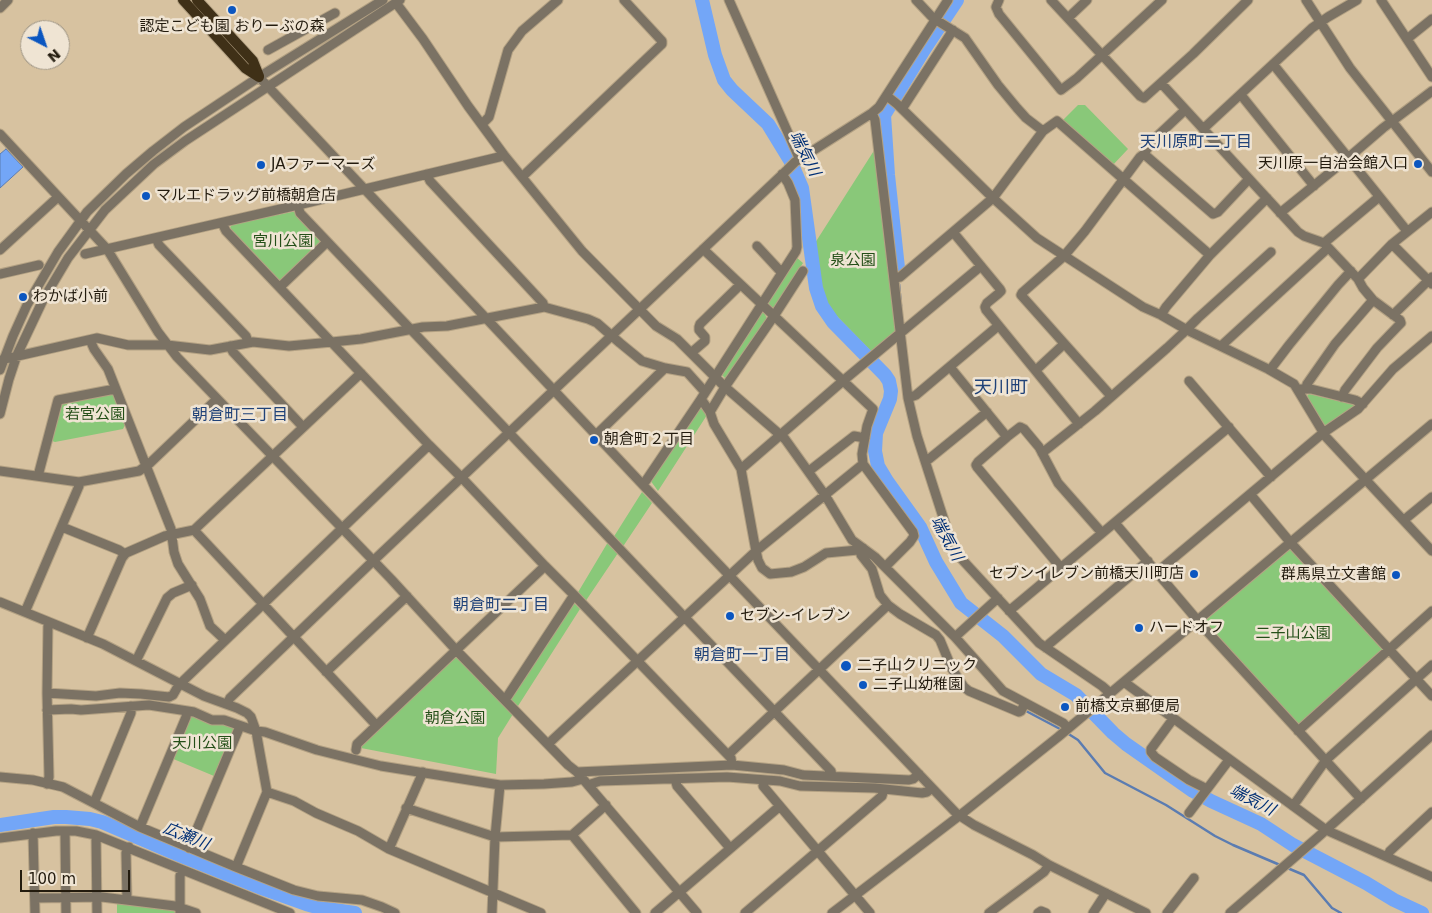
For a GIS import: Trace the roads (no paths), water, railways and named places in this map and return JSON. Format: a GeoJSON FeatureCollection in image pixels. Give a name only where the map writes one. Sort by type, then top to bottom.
{"type":"FeatureCollection","features":[{"type":"Feature","properties":{"kind":"main road"},"geometry":{"type":"LineString","coordinates":[[183,0],[246,68],[259,77]]}},
{"type":"Feature","properties":{"kind":"main road"},"geometry":{"type":"LineString","coordinates":[[197,0],[253,61],[259,77]]}},
{"type":"Feature","properties":{"kind":"street"},"geometry":{"type":"LineString","coordinates":[[0,8],[8,0]]}},
{"type":"Feature","properties":{"kind":"street"},"geometry":{"type":"LineString","coordinates":[[0,370],[12,336],[58,252],[81,221],[126,174],[184,126],[383,0]]}},
{"type":"Feature","properties":{"kind":"street"},"geometry":{"type":"LineString","coordinates":[[482,124],[489,116],[508,50],[522,31],[558,0]]}},
{"type":"Feature","properties":{"kind":"street"},"geometry":{"type":"LineString","coordinates":[[522,177],[662,44],[662,41],[624,0]]}},
{"type":"Feature","properties":{"kind":"street"},"geometry":{"type":"LineString","coordinates":[[644,485],[715,378],[797,247],[795,200],[788,183],[791,166],[729,0]]}},
{"type":"Feature","properties":{"kind":"street"},"geometry":{"type":"LineString","coordinates":[[916,0],[939,22],[965,38],[998,85],[1022,114],[1043,131]]}},
{"type":"Feature","properties":{"kind":"street"},"geometry":{"type":"LineString","coordinates":[[894,102],[939,22],[948,0]]}},
{"type":"Feature","properties":{"kind":"street"},"geometry":{"type":"LineString","coordinates":[[999,0],[996,7],[999,14],[1060,90],[1063,90],[1162,0]]}},
{"type":"Feature","properties":{"kind":"street"},"geometry":{"type":"LineString","coordinates":[[1051,0],[1142,98],[1146,97],[1248,0]]}},
{"type":"Feature","properties":{"kind":"street"},"geometry":{"type":"LineString","coordinates":[[1068,18],[1087,0]]}},
{"type":"Feature","properties":{"kind":"street"},"geometry":{"type":"LineString","coordinates":[[1306,0],[1350,68],[1432,172]]}},
{"type":"Feature","properties":{"kind":"street"},"geometry":{"type":"LineString","coordinates":[[1204,130],[1273,64],[1320,23],[1357,0]]}},
{"type":"Feature","properties":{"kind":"street"},"geometry":{"type":"LineString","coordinates":[[1381,0],[1432,77]]}},
{"type":"Feature","properties":{"kind":"street"},"geometry":{"type":"LineString","coordinates":[[0,414],[9,379],[18,355],[47,293],[68,258],[105,210],[154,164],[185,140],[398,2],[468,106],[504,155],[580,248],[656,326],[677,339],[725,388],[787,442],[826,495],[852,540],[863,548],[869,558],[880,595],[888,605],[936,635],[940,640],[952,670],[966,689],[1019,712],[1025,703]]}},
{"type":"Feature","properties":{"kind":"street"},"geometry":{"type":"LineString","coordinates":[[268,50],[335,13]]}},
{"type":"Feature","properties":{"kind":"street"},"geometry":{"type":"LineString","coordinates":[[1407,39],[1432,19]]}},
{"type":"Feature","properties":{"kind":"street"},"geometry":{"type":"LineString","coordinates":[[310,26],[319,40]]}},
{"type":"Feature","properties":{"kind":"street"},"geometry":{"type":"LineString","coordinates":[[227,704],[230,698],[293,637],[791,166],[879,107],[894,102],[953,30]]}},
{"type":"Feature","properties":{"kind":"street"},"geometry":{"type":"LineString","coordinates":[[1273,64],[1407,232]]}},
{"type":"Feature","properties":{"kind":"street"},"geometry":{"type":"LineString","coordinates":[[259,77],[959,816],[974,826],[1144,913]]}},
{"type":"Feature","properties":{"kind":"street"},"geometry":{"type":"LineString","coordinates":[[1161,83],[1301,235],[1326,246],[1358,279],[1373,300],[1400,320],[1401,323],[1377,348],[1345,390],[1342,397]]}},
{"type":"Feature","properties":{"kind":"street"},"geometry":{"type":"LineString","coordinates":[[1280,213],[1391,121],[1432,91]]}},
{"type":"Feature","properties":{"kind":"street"},"geometry":{"type":"LineString","coordinates":[[1241,95],[1314,186]]}},
{"type":"Feature","properties":{"kind":"street"},"geometry":{"type":"LineString","coordinates":[[894,102],[1037,238],[1143,307],[1271,370],[1302,390],[1342,397],[1363,404]]}},
{"type":"Feature","properties":{"kind":"street"},"geometry":{"type":"LineString","coordinates":[[1111,396],[1021,295],[1064,256],[1086,231],[1152,141],[1185,110]]}},
{"type":"Feature","properties":{"kind":"street"},"geometry":{"type":"LineString","coordinates":[[872,113],[875,120],[895,278],[908,398],[914,426],[954,549],[1036,640],[1102,686],[1110,694]]}},
{"type":"Feature","properties":{"kind":"street"},"geometry":{"type":"LineString","coordinates":[[895,278],[900,277],[993,198],[1043,131],[1057,122],[1210,255]]}},
{"type":"Feature","properties":{"kind":"street"},"geometry":{"type":"LineString","coordinates":[[0,134],[107,249],[167,345],[408,596],[456,650],[583,779],[697,913]]}},
{"type":"Feature","properties":{"kind":"street"},"geometry":{"type":"LineString","coordinates":[[1144,154],[1213,214],[1218,212],[1249,179]]}},
{"type":"Feature","properties":{"kind":"street"},"geometry":{"type":"LineString","coordinates":[[85,254],[504,155]]}},
{"type":"Feature","properties":{"kind":"street"},"geometry":{"type":"LineString","coordinates":[[427,174],[430,181],[543,303],[544,307]]}},
{"type":"Feature","properties":{"kind":"street"},"geometry":{"type":"LineString","coordinates":[[0,250],[58,196]]}},
{"type":"Feature","properties":{"kind":"street"},"geometry":{"type":"LineString","coordinates":[[1161,315],[1210,255],[1267,198]]}},
{"type":"Feature","properties":{"kind":"street"},"geometry":{"type":"LineString","coordinates":[[1221,346],[1379,198]]}},
{"type":"Feature","properties":{"kind":"street"},"geometry":{"type":"LineString","coordinates":[[298,205],[300,213],[327,242],[831,771],[832,776]]}},
{"type":"Feature","properties":{"kind":"street"},"geometry":{"type":"LineString","coordinates":[[1358,279],[1392,244],[1432,212]]}},
{"type":"Feature","properties":{"kind":"street"},"geometry":{"type":"LineString","coordinates":[[222,223],[226,231],[428,445],[731,758],[732,765]]}},
{"type":"Feature","properties":{"kind":"street"},"geometry":{"type":"LineString","coordinates":[[953,232],[1000,289],[998,294],[985,307],[998,326],[1079,424]]}},
{"type":"Feature","properties":{"kind":"street"},"geometry":{"type":"LineString","coordinates":[[156,238],[159,245],[246,336],[248,342]]}},
{"type":"Feature","properties":{"kind":"street"},"geometry":{"type":"LineString","coordinates":[[280,287],[327,242]]}},
{"type":"Feature","properties":{"kind":"street"},"geometry":{"type":"LineString","coordinates":[[1392,244],[1431,280],[1393,314]]}},
{"type":"Feature","properties":{"kind":"street"},"geometry":{"type":"LineString","coordinates":[[757,246],[782,272]]}},
{"type":"Feature","properties":{"kind":"street"},"geometry":{"type":"LineString","coordinates":[[703,249],[873,409],[867,426],[862,454],[863,464],[914,536],[885,567]]}},
{"type":"Feature","properties":{"kind":"street"},"geometry":{"type":"LineString","coordinates":[[1042,453],[1079,424],[1187,330],[1271,252]]}},
{"type":"Feature","properties":{"kind":"street"},"geometry":{"type":"LineString","coordinates":[[0,274],[39,265]]}},
{"type":"Feature","properties":{"kind":"street"},"geometry":{"type":"LineString","coordinates":[[741,469],[981,266]]}},
{"type":"Feature","properties":{"kind":"street"},"geometry":{"type":"LineString","coordinates":[[710,412],[803,271]]}},
{"type":"Feature","properties":{"kind":"street"},"geometry":{"type":"LineString","coordinates":[[1271,370],[1351,271]]}},
{"type":"Feature","properties":{"kind":"street"},"geometry":{"type":"LineString","coordinates":[[691,353],[705,341],[705,337],[699,330],[700,324],[740,285]]}},
{"type":"Feature","properties":{"kind":"street"},"geometry":{"type":"LineString","coordinates":[[1302,390],[1335,344],[1373,300]]}},
{"type":"Feature","properties":{"kind":"street"},"geometry":{"type":"LineString","coordinates":[[2,360],[100,338],[128,345],[167,345],[210,350],[248,342],[288,346],[332,342],[361,339],[430,326],[447,326],[544,307],[597,323],[642,361],[690,374],[703,396],[714,424],[741,469],[758,560],[762,568],[768,573],[794,572],[826,553],[863,548]]}},
{"type":"Feature","properties":{"kind":"street"},"geometry":{"type":"LineString","coordinates":[[908,398],[916,395],[998,326]]}},
{"type":"Feature","properties":{"kind":"street"},"geometry":{"type":"LineString","coordinates":[[1157,572],[1324,433],[1363,404],[1392,370],[1432,336]]}},
{"type":"Feature","properties":{"kind":"street"},"geometry":{"type":"LineString","coordinates":[[90,340],[108,369],[114,389],[172,534],[176,561],[200,599],[210,626],[225,640]]}},
{"type":"Feature","properties":{"kind":"street"},"geometry":{"type":"LineString","coordinates":[[1036,370],[1064,344]]}},
{"type":"Feature","properties":{"kind":"street"},"geometry":{"type":"LineString","coordinates":[[230,346],[233,352],[303,427]]}},
{"type":"Feature","properties":{"kind":"street"},"geometry":{"type":"LineString","coordinates":[[950,367],[1007,437]]}},
{"type":"Feature","properties":{"kind":"street"},"geometry":{"type":"LineString","coordinates":[[597,434],[665,368]]}},
{"type":"Feature","properties":{"kind":"street"},"geometry":{"type":"LineString","coordinates":[[87,638],[125,554],[135,548],[172,534],[194,530],[361,373]]}},
{"type":"Feature","properties":{"kind":"street"},"geometry":{"type":"LineString","coordinates":[[1189,381],[1271,477]]}},
{"type":"Feature","properties":{"kind":"street"},"geometry":{"type":"LineString","coordinates":[[38,476],[58,400],[114,389]]}},
{"type":"Feature","properties":{"kind":"street"},"geometry":{"type":"LineString","coordinates":[[1302,390],[1324,433],[1432,551]]}},
{"type":"Feature","properties":{"kind":"street"},"geometry":{"type":"LineString","coordinates":[[0,470],[79,482],[139,471],[217,399]]}},
{"type":"Feature","properties":{"kind":"street"},"geometry":{"type":"LineString","coordinates":[[925,461],[929,460],[987,412]]}},
{"type":"Feature","properties":{"kind":"street"},"geometry":{"type":"LineString","coordinates":[[832,913],[959,816],[1110,694],[1432,424]]}},
{"type":"Feature","properties":{"kind":"street"},"geometry":{"type":"LineString","coordinates":[[1010,611],[1229,427]]}},
{"type":"Feature","properties":{"kind":"street"},"geometry":{"type":"LineString","coordinates":[[1061,568],[976,465],[1007,437],[1018,428],[1022,428],[1039,447],[1058,483],[1102,533]]}},
{"type":"Feature","properties":{"kind":"street"},"geometry":{"type":"LineString","coordinates":[[809,471],[854,436],[865,438]]}},
{"type":"Feature","properties":{"kind":"street"},"geometry":{"type":"LineString","coordinates":[[47,693],[96,696],[120,693],[173,695],[180,684],[428,445]]}},
{"type":"Feature","properties":{"kind":"street"},"geometry":{"type":"LineString","coordinates":[[548,744],[756,552],[863,464]]}},
{"type":"Feature","properties":{"kind":"street"},"geometry":{"type":"LineString","coordinates":[[25,612],[62,527],[79,482]]}},
{"type":"Feature","properties":{"kind":"street"},"geometry":{"type":"LineString","coordinates":[[1250,494],[1290,542],[1432,696]]}},
{"type":"Feature","properties":{"kind":"street"},"geometry":{"type":"LineString","coordinates":[[1404,520],[1432,497]]}},
{"type":"Feature","properties":{"kind":"street"},"geometry":{"type":"LineString","coordinates":[[1115,522],[1197,620],[1361,799]]}},
{"type":"Feature","properties":{"kind":"street"},"geometry":{"type":"LineString","coordinates":[[62,527],[125,554]]}},
{"type":"Feature","properties":{"kind":"street"},"geometry":{"type":"LineString","coordinates":[[194,530],[376,725]]}},
{"type":"Feature","properties":{"kind":"street"},"geometry":{"type":"LineString","coordinates":[[869,558],[885,567],[955,637],[1003,691],[1063,723],[1068,728]]}},
{"type":"Feature","properties":{"kind":"street"},"geometry":{"type":"LineString","coordinates":[[1046,648],[1148,561]]}},
{"type":"Feature","properties":{"kind":"street"},"geometry":{"type":"LineString","coordinates":[[356,750],[357,744],[376,725],[545,566]]}},
{"type":"Feature","properties":{"kind":"street"},"geometry":{"type":"LineString","coordinates":[[136,661],[167,598],[192,585]]}},
{"type":"Feature","properties":{"kind":"street"},"geometry":{"type":"LineString","coordinates":[[505,700],[574,595]]}},
{"type":"Feature","properties":{"kind":"street"},"geometry":{"type":"LineString","coordinates":[[326,672],[408,596]]}},
{"type":"Feature","properties":{"kind":"street"},"geometry":{"type":"LineString","coordinates":[[955,637],[998,598]]}},
{"type":"Feature","properties":{"kind":"street"},"geometry":{"type":"LineString","coordinates":[[0,602],[87,638],[204,696],[247,713],[251,717],[256,731],[267,792],[236,868]]}},
{"type":"Feature","properties":{"kind":"street"},"geometry":{"type":"LineString","coordinates":[[728,755],[888,605]]}},
{"type":"Feature","properties":{"kind":"street"},"geometry":{"type":"LineString","coordinates":[[1298,731],[1432,611]]}},
{"type":"Feature","properties":{"kind":"street"},"geometry":{"type":"LineString","coordinates":[[48,622],[48,784]]}},
{"type":"Feature","properties":{"kind":"street"},"geometry":{"type":"LineString","coordinates":[[1293,806],[1326,760],[1432,665]]}},
{"type":"Feature","properties":{"kind":"street"},"geometry":{"type":"LineString","coordinates":[[1124,682],[1326,830],[1432,877]]}},
{"type":"Feature","properties":{"kind":"street"},"geometry":{"type":"LineString","coordinates":[[47,710],[81,710],[148,705],[187,711],[199,713],[212,720],[224,720],[317,750],[368,763],[500,785],[544,784],[732,765],[784,770],[803,775],[909,780],[919,774]]}},
{"type":"Feature","properties":{"kind":"street"},"geometry":{"type":"LineString","coordinates":[[94,803],[131,713],[131,706]]}},
{"type":"Feature","properties":{"kind":"street"},"geometry":{"type":"LineString","coordinates":[[140,827],[183,726],[187,711]]}},
{"type":"Feature","properties":{"kind":"street"},"geometry":{"type":"LineString","coordinates":[[1174,719],[1151,752],[1155,757],[1189,780],[1208,789]]}},
{"type":"Feature","properties":{"kind":"street"},"geometry":{"type":"LineString","coordinates":[[189,848],[240,726]]}},
{"type":"Feature","properties":{"kind":"street"},"geometry":{"type":"LineString","coordinates":[[1230,913],[1432,735]]}},
{"type":"Feature","properties":{"kind":"street"},"geometry":{"type":"LineString","coordinates":[[1189,813],[1229,760]]}},
{"type":"Feature","properties":{"kind":"street"},"geometry":{"type":"LineString","coordinates":[[389,849],[423,772]]}},
{"type":"Feature","properties":{"kind":"street"},"geometry":{"type":"LineString","coordinates":[[583,779],[600,781],[727,777],[780,781],[800,786],[884,789],[922,793],[932,788]]}},
{"type":"Feature","properties":{"kind":"street"},"geometry":{"type":"LineString","coordinates":[[0,778],[33,780],[63,787],[140,827],[236,868],[302,893],[362,900],[395,913]]}},
{"type":"Feature","properties":{"kind":"street"},"geometry":{"type":"LineString","coordinates":[[675,779],[677,786],[730,848]]}},
{"type":"Feature","properties":{"kind":"street"},"geometry":{"type":"LineString","coordinates":[[764,780],[763,786],[870,913]]}},
{"type":"Feature","properties":{"kind":"street"},"geometry":{"type":"LineString","coordinates":[[492,913],[495,837],[500,785]]}},
{"type":"Feature","properties":{"kind":"street"},"geometry":{"type":"LineString","coordinates":[[745,913],[882,796],[884,789]]}},
{"type":"Feature","properties":{"kind":"street"},"geometry":{"type":"LineString","coordinates":[[267,792],[294,801],[316,813],[358,831],[389,849],[541,913]]}},
{"type":"Feature","properties":{"kind":"street"},"geometry":{"type":"LineString","coordinates":[[406,808],[495,837],[572,835],[606,806]]}},
{"type":"Feature","properties":{"kind":"street"},"geometry":{"type":"LineString","coordinates":[[655,913],[780,806]]}},
{"type":"Feature","properties":{"kind":"street"},"geometry":{"type":"LineString","coordinates":[[1387,857],[1390,851],[1432,812]]}},
{"type":"Feature","properties":{"kind":"street"},"geometry":{"type":"LineString","coordinates":[[0,838],[56,831],[76,831],[96,835],[290,913]]}},
{"type":"Feature","properties":{"kind":"street"},"geometry":{"type":"LineString","coordinates":[[65,831],[66,913]]}},
{"type":"Feature","properties":{"kind":"street"},"geometry":{"type":"LineString","coordinates":[[33,834],[36,913]]}},
{"type":"Feature","properties":{"kind":"street"},"geometry":{"type":"LineString","coordinates":[[96,835],[97,913]]}},
{"type":"Feature","properties":{"kind":"street"},"geometry":{"type":"LineString","coordinates":[[572,835],[636,913]]}},
{"type":"Feature","properties":{"kind":"street"},"geometry":{"type":"LineString","coordinates":[[127,900],[126,853],[129,848]]}},
{"type":"Feature","properties":{"kind":"street"},"geometry":{"type":"LineString","coordinates":[[990,913],[1044,872],[1049,865]]}},
{"type":"Feature","properties":{"kind":"street"},"geometry":{"type":"LineString","coordinates":[[180,910],[180,876],[182,870]]}},
{"type":"Feature","properties":{"kind":"street"},"geometry":{"type":"LineString","coordinates":[[1166,913],[1194,878]]}},
{"type":"Feature","properties":{"kind":"street"},"geometry":{"type":"LineString","coordinates":[[1093,913],[1106,893]]}},
{"type":"Feature","properties":{"kind":"street"},"geometry":{"type":"LineString","coordinates":[[35,898],[97,897],[127,900],[196,913]]}},
{"type":"Feature","properties":{"kind":"street"},"geometry":{"type":"LineString","coordinates":[[1038,913],[1041,910],[1046,913]]}},
{"type":"Feature","properties":{"kind":"water"},"geometry":{"type":"Polygon","coordinates":[[[6,149],[23,167],[0,188],[0,154],[6,149]]]}},
{"type":"Feature","properties":{"kind":"waterway","name":"端気川"},"geometry":{"type":"LineString","coordinates":[[702,0],[715,55],[724,80],[768,124],[790,160],[802,188],[816,288],[822,306],[833,322],[889,381],[890,399],[876,433],[875,451],[878,466],[920,527],[936,562],[961,603],[1003,636],[1041,674],[1076,695],[1126,744],[1193,791],[1261,824],[1293,845],[1366,883],[1394,900],[1422,913]]}},
{"type":"Feature","properties":{"kind":"waterway"},"geometry":{"type":"LineString","coordinates":[[898,268],[884,115],[957,0]]}},
{"type":"Feature","properties":{"kind":"waterway"},"geometry":{"type":"LineString","coordinates":[[899,284],[901,306]]}},
{"type":"Feature","properties":{"kind":"waterway"},"geometry":{"type":"LineString","coordinates":[[954,539],[959,550]]}},
{"type":"Feature","properties":{"kind":"waterway"},"geometry":{"type":"LineString","coordinates":[[1026,711],[1062,730]]}},
{"type":"Feature","properties":{"kind":"waterway"},"geometry":{"type":"LineString","coordinates":[[1067,733],[1078,740],[1105,773],[1166,805],[1215,836],[1280,865]]}},
{"type":"Feature","properties":{"kind":"waterway","name":"広瀬川"},"geometry":{"type":"LineString","coordinates":[[0,825],[54,817],[90,819],[102,822],[184,857],[306,904],[355,913]]}},
{"type":"Feature","properties":{"kind":"waterway"},"geometry":{"type":"LineString","coordinates":[[1285,867],[1304,875],[1332,908],[1341,913]]}},
{"type":"Feature","properties":{"kind":"place","name":"認定こども園 おりーぶの森"},"geometry":{"type":"Point","coordinates":[232,10]}},
{"type":"Feature","properties":{"kind":"place","name":"天川原一自治会館入口"},"geometry":{"type":"Point","coordinates":[1418,164]}},
{"type":"Feature","properties":{"kind":"place","name":"JAファーマーズ"},"geometry":{"type":"Point","coordinates":[261,165]}},
{"type":"Feature","properties":{"kind":"place","name":"マルエドラッグ前橋朝倉店"},"geometry":{"type":"Point","coordinates":[146,196]}},
{"type":"Feature","properties":{"kind":"place","name":"わかば小前"},"geometry":{"type":"Point","coordinates":[23,297]}},
{"type":"Feature","properties":{"kind":"place","name":"朝倉町２丁目"},"geometry":{"type":"Point","coordinates":[594,440]}},
{"type":"Feature","properties":{"kind":"place","name":"セブンイレブン前橋天川町店"},"geometry":{"type":"Point","coordinates":[1194,574]}},
{"type":"Feature","properties":{"kind":"place","name":"群馬県立文書館"},"geometry":{"type":"Point","coordinates":[1396,575]}},
{"type":"Feature","properties":{"kind":"place","name":"セブン-イレブン"},"geometry":{"type":"Point","coordinates":[730,616]}},
{"type":"Feature","properties":{"kind":"place","name":"ハードオフ"},"geometry":{"type":"Point","coordinates":[1139,628]}},
{"type":"Feature","properties":{"kind":"place","name":"二子山クリニック"},"geometry":{"type":"Point","coordinates":[846,666]}},
{"type":"Feature","properties":{"kind":"place","name":"二子山幼稚園"},"geometry":{"type":"Point","coordinates":[863,685]}},
{"type":"Feature","properties":{"kind":"place","name":"前橋文京郵便局"},"geometry":{"type":"Point","coordinates":[1065,707]}},
{"type":"Feature","properties":{"kind":"district","name":"天川原町二丁目"},"geometry":{"type":"Point","coordinates":[1196,143]}},
{"type":"Feature","properties":{"kind":"district","name":"天川町"},"geometry":{"type":"Point","coordinates":[1001,388]}},
{"type":"Feature","properties":{"kind":"district","name":"朝倉町三丁目"},"geometry":{"type":"Point","coordinates":[240,416]}},
{"type":"Feature","properties":{"kind":"district","name":"朝倉町二丁目"},"geometry":{"type":"Point","coordinates":[501,606]}},
{"type":"Feature","properties":{"kind":"district","name":"朝倉町一丁目"},"geometry":{"type":"Point","coordinates":[742,656]}},
{"type":"Feature","properties":{"kind":"park label","name":"宮川公園"},"geometry":{"type":"Point","coordinates":[283,242]}},
{"type":"Feature","properties":{"kind":"park label","name":"泉公園"},"geometry":{"type":"Point","coordinates":[853,261]}},
{"type":"Feature","properties":{"kind":"park label","name":"若宮公園"},"geometry":{"type":"Point","coordinates":[95,415]}},
{"type":"Feature","properties":{"kind":"park label","name":"二子山公園"},"geometry":{"type":"Point","coordinates":[1293,634]}},
{"type":"Feature","properties":{"kind":"park label","name":"朝倉公園"},"geometry":{"type":"Point","coordinates":[455,719]}},
{"type":"Feature","properties":{"kind":"park label","name":"天川公園"},"geometry":{"type":"Point","coordinates":[202,744]}}]}
